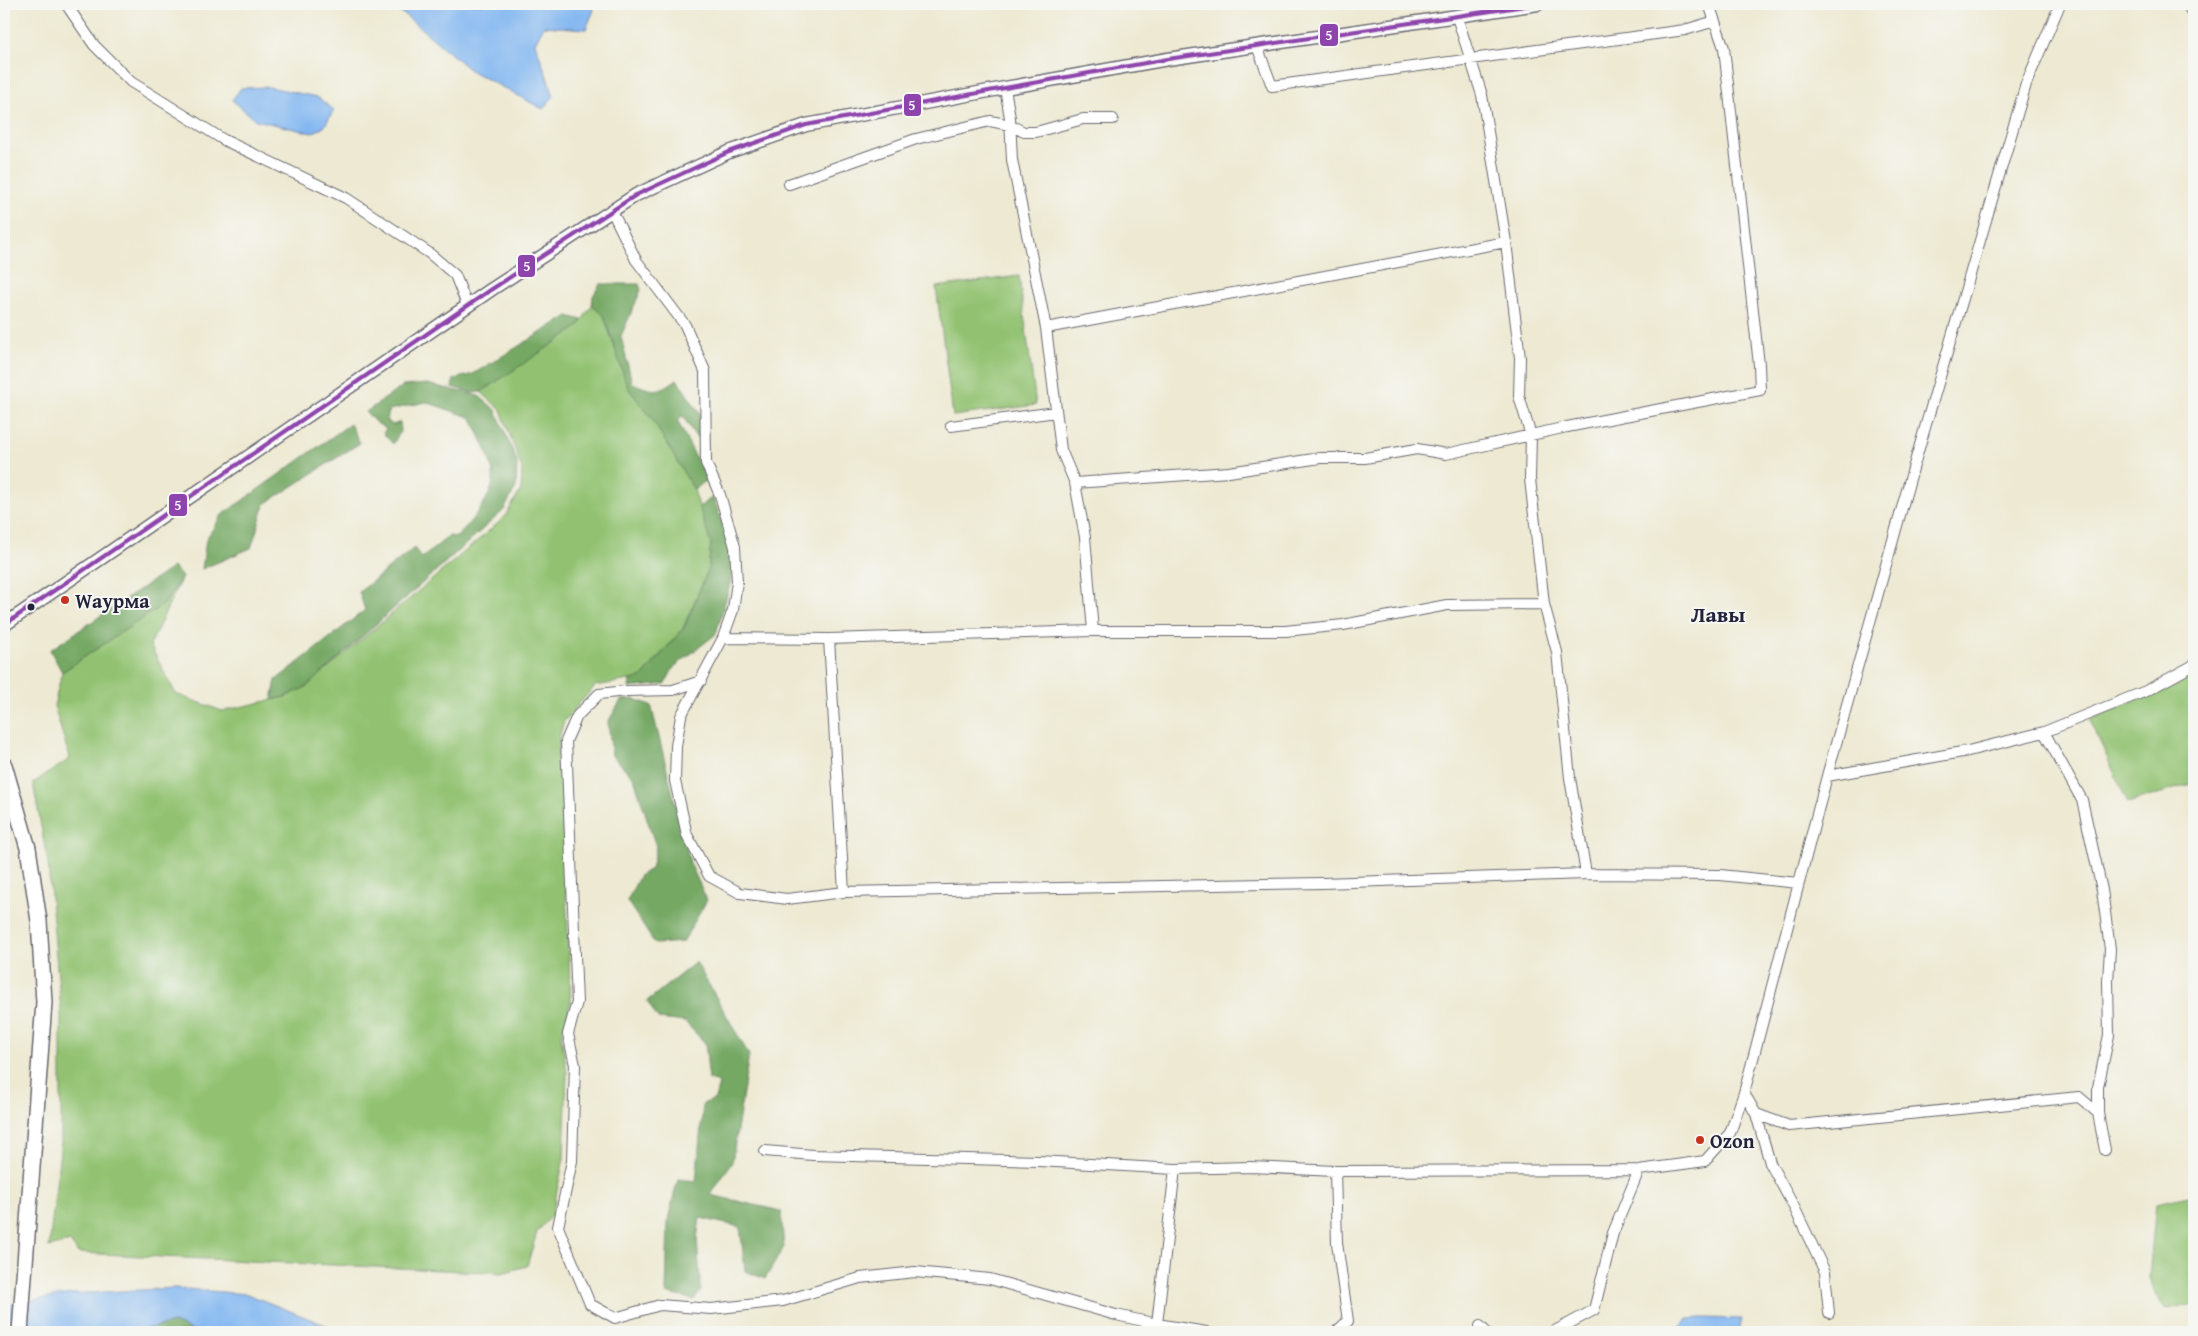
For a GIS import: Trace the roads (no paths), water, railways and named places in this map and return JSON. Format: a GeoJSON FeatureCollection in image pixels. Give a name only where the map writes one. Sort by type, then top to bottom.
{"type":"FeatureCollection","features":[{"type":"Feature","properties":{"kind":"highway"},"geometry":{"type":"LineString","coordinates":[[4,765],[28,848],[39,922],[44,1002],[28,1243],[20,1332]]}},
{"type":"Feature","properties":{"kind":"main road"},"geometry":{"type":"LineString","coordinates":[[5,624],[467,306],[636,195],[729,152],[806,125],[1004,88],[1168,59],[1538,4]]}},
{"type":"Feature","properties":{"kind":"street"},"geometry":{"type":"LineString","coordinates":[[66,4],[94,46],[131,82],[224,140],[346,198],[429,252],[455,274],[467,306]]}},
{"type":"Feature","properties":{"kind":"street"},"geometry":{"type":"LineString","coordinates":[[1075,483],[1229,472],[1320,458],[1365,458],[1417,449],[1446,454],[1760,390],[1759,365],[1724,48],[1709,4]]}},
{"type":"Feature","properties":{"kind":"street"},"geometry":{"type":"LineString","coordinates":[[766,1151],[813,1155],[1039,1161],[1175,1170],[1251,1167],[1335,1171],[1639,1170],[1705,1160],[1730,1133],[1744,1093],[1798,883],[1912,472],[2026,84],[2060,4]]}},
{"type":"Feature","properties":{"kind":"street"},"geometry":{"type":"LineString","coordinates":[[2187,4],[2194,16]]}},
{"type":"Feature","properties":{"kind":"street"},"geometry":{"type":"LineString","coordinates":[[1457,17],[1482,95],[1506,242],[1520,358],[1519,396],[1531,436],[1530,480],[1544,604],[1556,652],[1570,778],[1586,874]]}},
{"type":"Feature","properties":{"kind":"street"},"geometry":{"type":"LineString","coordinates":[[1257,46],[1272,86],[1685,30],[1714,21]]}},
{"type":"Feature","properties":{"kind":"street"},"geometry":{"type":"LineString","coordinates":[[1004,88],[1010,125],[1012,160],[1046,328],[1061,450],[1075,483],[1085,536],[1093,632]]}},
{"type":"Feature","properties":{"kind":"street"},"geometry":{"type":"LineString","coordinates":[[789,184],[916,139],[990,121],[1010,125],[1024,132],[1036,132],[1083,119],[1113,119]]}},
{"type":"Feature","properties":{"kind":"street"},"geometry":{"type":"LineString","coordinates":[[612,211],[636,260],[685,325],[705,371],[706,463],[720,495],[735,547],[737,582],[733,610],[723,638],[680,716],[676,746],[675,781],[687,835],[708,876],[740,893],[787,899],[844,892],[1323,883],[1586,874],[1720,875],[1798,883]]}},
{"type":"Feature","properties":{"kind":"street"},"geometry":{"type":"LineString","coordinates":[[1046,328],[1506,242]]}},
{"type":"Feature","properties":{"kind":"street"},"geometry":{"type":"LineString","coordinates":[[951,426],[1056,412]]}},
{"type":"Feature","properties":{"kind":"street"},"geometry":{"type":"LineString","coordinates":[[723,638],[829,639],[1093,632],[1285,631],[1343,625],[1447,605],[1544,604]]}},
{"type":"Feature","properties":{"kind":"street"},"geometry":{"type":"LineString","coordinates":[[829,639],[844,892]]}},
{"type":"Feature","properties":{"kind":"street"},"geometry":{"type":"LineString","coordinates":[[1827,776],[1968,751],[2044,732],[2146,691],[2194,665]]}},
{"type":"Feature","properties":{"kind":"street"},"geometry":{"type":"LineString","coordinates":[[701,681],[674,690],[626,691],[599,694],[577,716],[566,741],[578,1002],[568,1034],[575,1064],[572,1161],[558,1227],[590,1304],[615,1318],[660,1305],[711,1309],[783,1301],[860,1278],[915,1272],[990,1278],[1116,1315],[1206,1332]]}},
{"type":"Feature","properties":{"kind":"street"},"geometry":{"type":"LineString","coordinates":[[2044,732],[2082,800],[2102,890],[2110,949],[2108,1035],[2098,1087],[2098,1113],[2106,1150]]}},
{"type":"Feature","properties":{"kind":"street"},"geometry":{"type":"LineString","coordinates":[[1744,1093],[1756,1114],[1770,1163],[1794,1207],[1825,1272],[1829,1313]]}},
{"type":"Feature","properties":{"kind":"street"},"geometry":{"type":"LineString","coordinates":[[1756,1114],[1789,1126],[2079,1097],[2098,1113]]}},
{"type":"Feature","properties":{"kind":"street"},"geometry":{"type":"LineString","coordinates":[[1158,1324],[1175,1170]]}},
{"type":"Feature","properties":{"kind":"street"},"geometry":{"type":"LineString","coordinates":[[1554,1332],[1594,1310],[1613,1233],[1639,1170]]}},
{"type":"Feature","properties":{"kind":"street"},"geometry":{"type":"LineString","coordinates":[[1335,1171],[1338,1243],[1348,1321],[1336,1332]]}},
{"type":"Feature","properties":{"kind":"water"},"geometry":{"type":"Polygon","coordinates":[[[384,4],[590,4],[594,10],[586,29],[544,26],[535,43],[554,96],[543,109],[470,70],[405,15],[384,4]]]}},
{"type":"Feature","properties":{"kind":"water"},"geometry":{"type":"Polygon","coordinates":[[[269,87],[317,97],[334,110],[324,127],[312,133],[256,120],[232,100],[241,88],[269,87]]]}},
{"type":"Feature","properties":{"kind":"water"},"geometry":{"type":"Polygon","coordinates":[[[174,1288],[247,1294],[343,1332],[196,1332],[174,1323],[145,1329],[141,1332],[4,1332],[4,1305],[71,1294],[174,1288]]]}},
{"type":"Feature","properties":{"kind":"water"},"geometry":{"type":"Polygon","coordinates":[[[1687,1319],[1742,1319],[1739,1332],[1675,1332],[1687,1319]]]}},
{"type":"Feature","properties":{"kind":"water"},"geometry":{"type":"Polygon","coordinates":[[[419,1328],[429,1332],[343,1332],[419,1328]]]}},
{"type":"Feature","properties":{"kind":"water"},"geometry":{"type":"Polygon","coordinates":[[[851,1329],[927,1332],[819,1332],[851,1329]]]}},
{"type":"Feature","properties":{"kind":"place","name":"Wаурма"},"geometry":{"type":"Point","coordinates":[65,600]}},
{"type":"Feature","properties":{"kind":"place","name":"Ozon"},"geometry":{"type":"Point","coordinates":[1700,1140]}},
{"type":"Feature","properties":{"kind":"district","name":"Лавы"},"geometry":{"type":"Point","coordinates":[1718,614]}}]}
